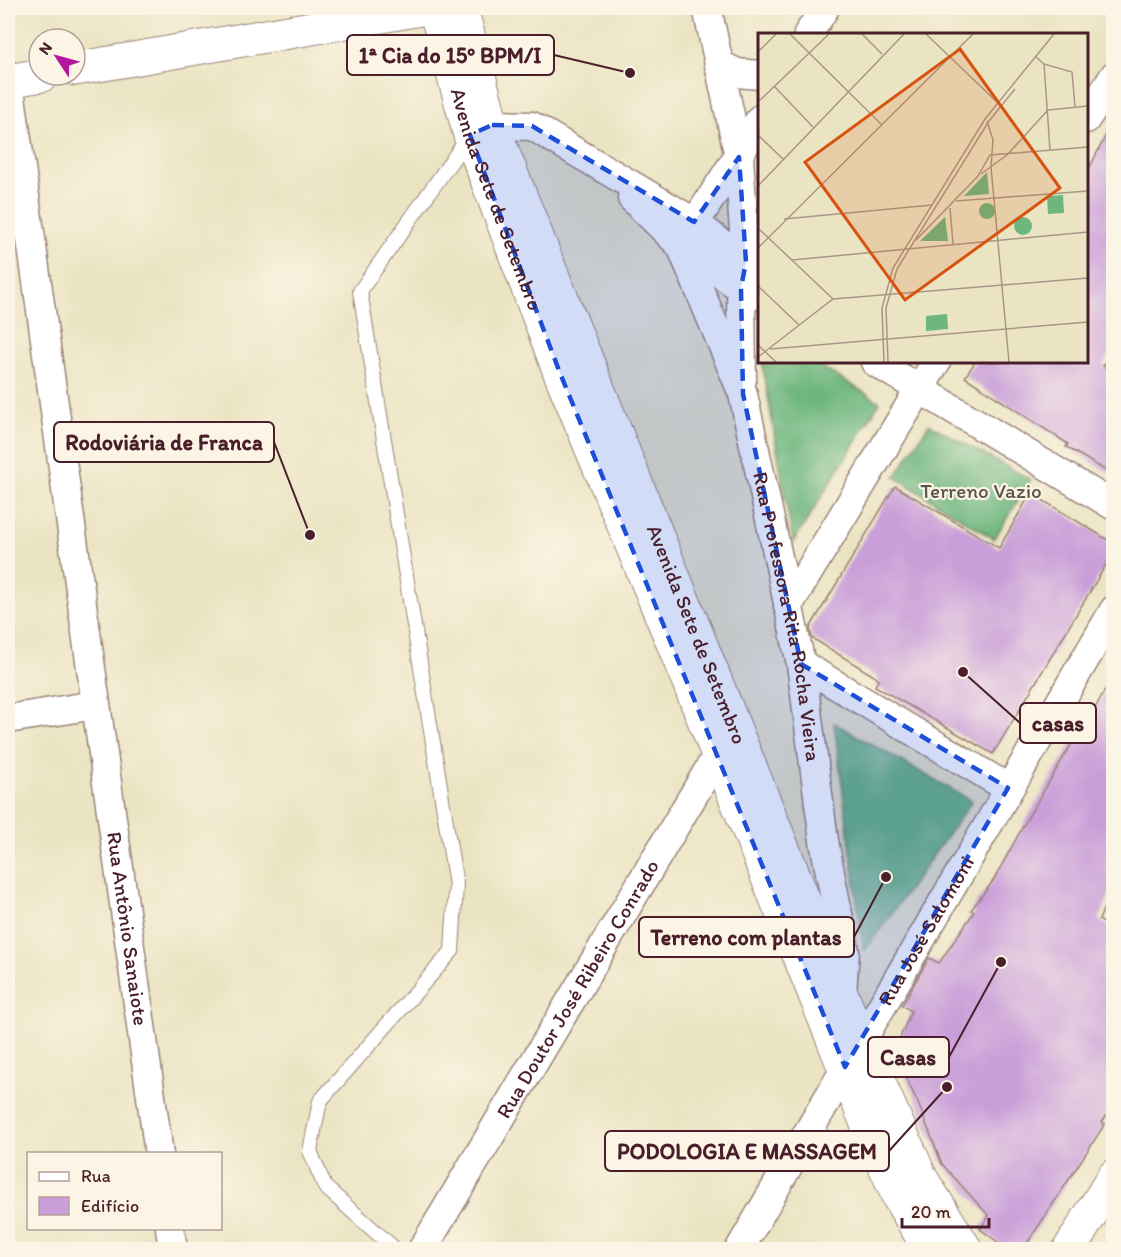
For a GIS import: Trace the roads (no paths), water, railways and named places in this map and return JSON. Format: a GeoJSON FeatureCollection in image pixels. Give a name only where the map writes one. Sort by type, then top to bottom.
{"type":"FeatureCollection","features":[{"type":"Feature","properties":{"kind":"street"},"geometry":{"type":"LineString","coordinates":[[87,67],[427,8]]}},
{"type":"Feature","properties":{"kind":"street","name":"Avenida Sete de Setembro"},"geometry":{"type":"LineString","coordinates":[[435,8],[481,130],[560,373],[726,740],[853,1054],[921,1178],[966,1250]]}},
{"type":"Feature","properties":{"kind":"street","name":"Avenida Sete de Setembro"},"geometry":{"type":"LineString","coordinates":[[461,8],[481,130]]}},
{"type":"Feature","properties":{"kind":"street","name":"Rua Professora Rita Rocha Vieira"},"geometry":{"type":"LineString","coordinates":[[707,8],[739,156],[752,280],[743,394]]}},
{"type":"Feature","properties":{"kind":"street"},"geometry":{"type":"LineString","coordinates":[[809,33],[825,8]]}},
{"type":"Feature","properties":{"kind":"street"},"geometry":{"type":"LineString","coordinates":[[719,64],[737,73],[758,75]]}},
{"type":"Feature","properties":{"kind":"street"},"geometry":{"type":"LineString","coordinates":[[1088,116],[1113,76]]}},
{"type":"Feature","properties":{"kind":"street"},"geometry":{"type":"LineString","coordinates":[[8,79],[27,77]]}},
{"type":"Feature","properties":{"kind":"street","name":"Rua Antônio Sanaiote"},"geometry":{"type":"LineString","coordinates":[[8,79],[159,1152]]}},
{"type":"Feature","properties":{"kind":"street"},"geometry":{"type":"LineString","coordinates":[[688,234],[739,156],[758,121]]}},
{"type":"Feature","properties":{"kind":"street"},"geometry":{"type":"LineString","coordinates":[[481,130],[532,126],[603,169],[752,280]]}},
{"type":"Feature","properties":{"kind":"street","name":"Rua Professora Rita Rocha Vieira"},"geometry":{"type":"LineString","coordinates":[[688,234],[743,394],[801,664],[824,841],[845,951],[842,993]]}},
{"type":"Feature","properties":{"kind":"street"},"geometry":{"type":"LineString","coordinates":[[877,363],[1113,506]]}},
{"type":"Feature","properties":{"kind":"street"},"geometry":{"type":"LineString","coordinates":[[788,606],[935,363]]}},
{"type":"Feature","properties":{"kind":"street","name":"Rua José Salomoni"},"geometry":{"type":"LineString","coordinates":[[739,1250],[1113,610]]}},
{"type":"Feature","properties":{"kind":"street"},"geometry":{"type":"LineString","coordinates":[[801,664],[1008,788]]}},
{"type":"Feature","properties":{"kind":"street"},"geometry":{"type":"LineString","coordinates":[[8,719],[95,705]]}},
{"type":"Feature","properties":{"kind":"street","name":"Rua Doutor José Ribeiro Conrado"},"geometry":{"type":"LineString","coordinates":[[422,1250],[726,740]]}},
{"type":"Feature","properties":{"kind":"street"},"geometry":{"type":"LineString","coordinates":[[788,897],[824,841]]}},
{"type":"Feature","properties":{"kind":"street","name":"Avenida Sete de Setembro"},"geometry":{"type":"LineString","coordinates":[[788,897],[842,993],[853,1054],[874,1141],[899,1198],[930,1250]]}},
{"type":"Feature","properties":{"kind":"street"},"geometry":{"type":"LineString","coordinates":[[1069,1250],[1113,1176]]}},
{"type":"Feature","properties":{"kind":"street"},"geometry":{"type":"LineString","coordinates":[[170,1230],[173,1250]]}},
{"type":"Feature","properties":{"kind":"lane"},"geometry":{"type":"LineString","coordinates":[[396,1250],[325,1187],[310,1151],[320,1101],[452,951],[456,885],[360,291],[481,130]]}},
{"type":"Feature","properties":{"kind":"place","name":"1ª Cia do 15º BPM/I"},"geometry":{"type":"Point","coordinates":[630,73]}},
{"type":"Feature","properties":{"kind":"place","name":"Rodoviária de Franca"},"geometry":{"type":"Point","coordinates":[310,535]}},
{"type":"Feature","properties":{"kind":"place","name":"casas"},"geometry":{"type":"Point","coordinates":[963,672]}},
{"type":"Feature","properties":{"kind":"place","name":"Terreno com plantas"},"geometry":{"type":"Point","coordinates":[886,877]}},
{"type":"Feature","properties":{"kind":"place","name":"Casas"},"geometry":{"type":"Point","coordinates":[1001,962]}},
{"type":"Feature","properties":{"kind":"place","name":"PODOLOGIA E MASSAGEM"},"geometry":{"type":"Point","coordinates":[947,1087]}},
{"type":"Feature","properties":{"kind":"park label","name":"Terreno Vazio"},"geometry":{"type":"Point","coordinates":[981,491]}}]}
